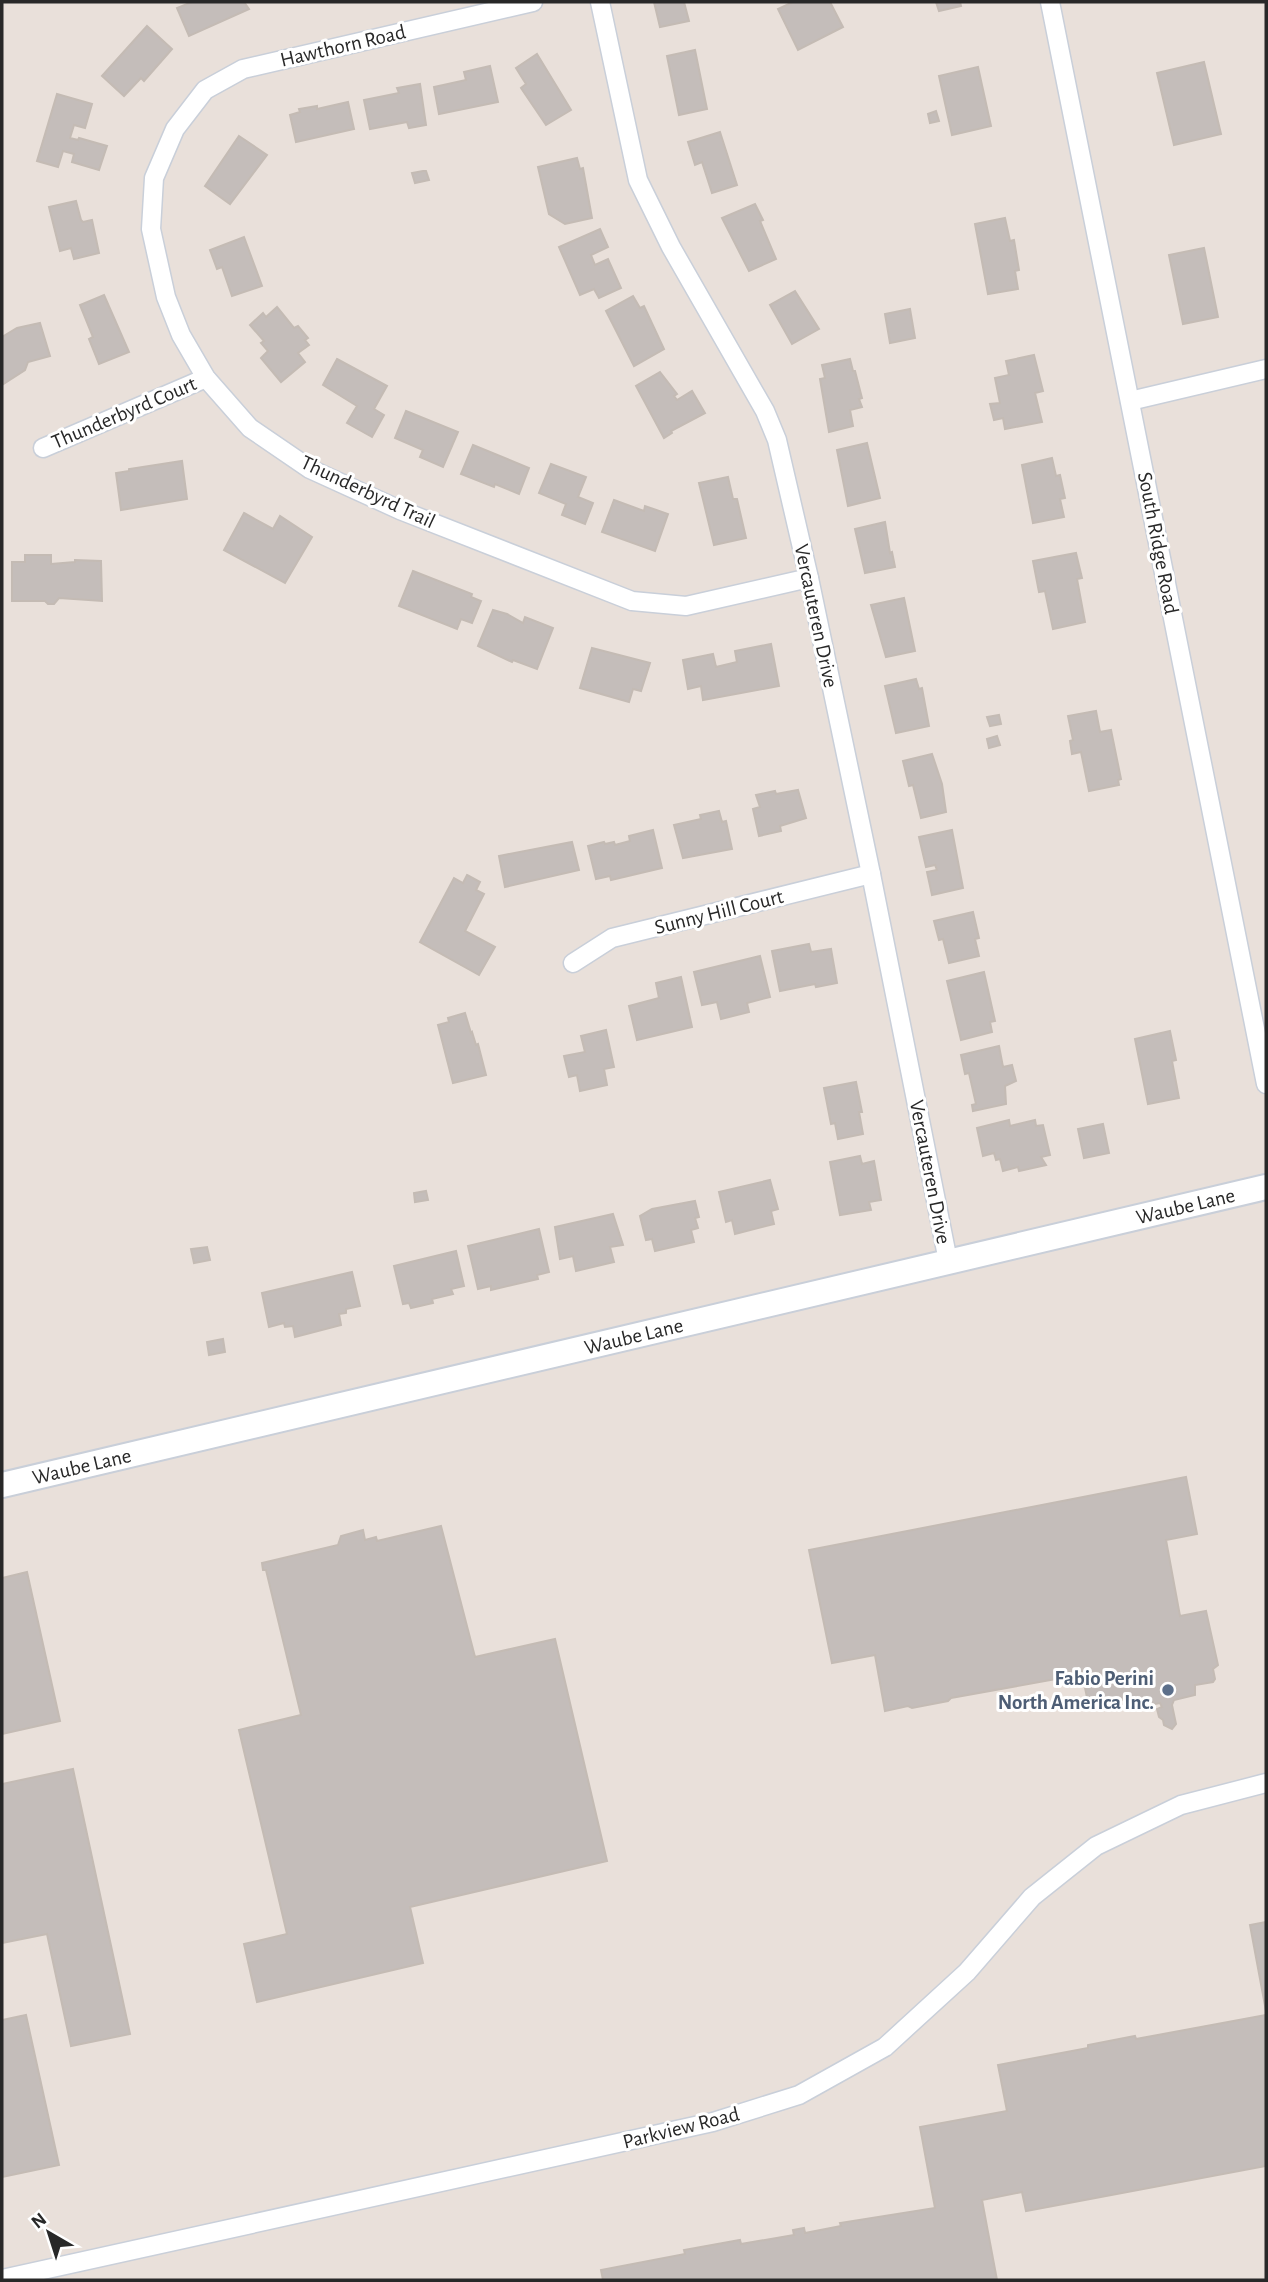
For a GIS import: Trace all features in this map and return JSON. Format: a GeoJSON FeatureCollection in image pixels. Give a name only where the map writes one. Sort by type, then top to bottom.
{"type":"FeatureCollection","features":[{"type":"Feature","properties":{"kind":"main road","name":"Waube Lane"},"geometry":{"type":"LineString","coordinates":[[2,1485],[1266,1187]]}},
{"type":"Feature","properties":{"kind":"street","name":"Hawthorn Road"},"geometry":{"type":"LineString","coordinates":[[175,129],[205,90],[243,69],[533,2]]}},
{"type":"Feature","properties":{"kind":"street","name":"Vercauteren Drive"},"geometry":{"type":"LineString","coordinates":[[600,2],[638,180],[671,247],[765,411],[777,440],[871,874],[948,1261]]}},
{"type":"Feature","properties":{"kind":"street","name":"South Ridge Road"},"geometry":{"type":"LineString","coordinates":[[1050,2],[1266,1084]]}},
{"type":"Feature","properties":{"kind":"street","name":"Thunderbyrd Trail"},"geometry":{"type":"LineString","coordinates":[[175,129],[154,178],[151,229],[166,297],[181,335],[206,378],[250,428],[310,469],[400,510],[632,601],[687,606],[809,578]]}},
{"type":"Feature","properties":{"kind":"street"},"geometry":{"type":"LineString","coordinates":[[1130,401],[1266,369]]}},
{"type":"Feature","properties":{"kind":"street","name":"Thunderbyrd Court"},"geometry":{"type":"LineString","coordinates":[[43,448],[206,378]]}},
{"type":"Feature","properties":{"kind":"street","name":"Sunny Hill Court"},"geometry":{"type":"LineString","coordinates":[[573,962],[612,938],[871,874]]}},
{"type":"Feature","properties":{"kind":"street","name":"Parkview Road"},"geometry":{"type":"LineString","coordinates":[[2,2279],[713,2122],[799,2095],[885,2047],[967,1972],[1032,1897],[1096,1846],[1181,1805],[1266,1783]]}},
{"type":"Feature","properties":{"kind":"building"},"geometry":{"type":"Polygon","coordinates":[[[192,2],[244,2],[249,9],[189,36],[177,8],[192,2]]]}},
{"type":"Feature","properties":{"kind":"building"},"geometry":{"type":"Polygon","coordinates":[[[654,2],[684,2],[689,21],[660,27],[654,2]]]}},
{"type":"Feature","properties":{"kind":"building"},"geometry":{"type":"Polygon","coordinates":[[[793,2],[830,2],[843,27],[798,50],[778,9],[793,2]]]}},
{"type":"Feature","properties":{"kind":"building"},"geometry":{"type":"Polygon","coordinates":[[[936,2],[960,2],[961,6],[939,11],[936,2]]]}},
{"type":"Feature","properties":{"kind":"building"},"geometry":{"type":"Polygon","coordinates":[[[147,26],[172,49],[144,81],[141,78],[124,96],[102,76],[147,26]]]}},
{"type":"Feature","properties":{"kind":"building"},"geometry":{"type":"Polygon","coordinates":[[[695,50],[707,109],[679,115],[667,56],[695,50]]]}},
{"type":"Feature","properties":{"kind":"building"},"geometry":{"type":"Polygon","coordinates":[[[537,54],[571,110],[546,125],[521,88],[526,84],[516,68],[537,54]]]}},
{"type":"Feature","properties":{"kind":"building"},"geometry":{"type":"Polygon","coordinates":[[[1204,62],[1221,134],[1174,145],[1157,73],[1204,62]]]}},
{"type":"Feature","properties":{"kind":"building"},"geometry":{"type":"Polygon","coordinates":[[[490,66],[498,102],[439,114],[434,87],[466,80],[464,72],[490,66]]]}},
{"type":"Feature","properties":{"kind":"building"},"geometry":{"type":"Polygon","coordinates":[[[978,67],[991,126],[952,135],[939,76],[978,67]]]}},
{"type":"Feature","properties":{"kind":"building"},"geometry":{"type":"Polygon","coordinates":[[[420,84],[426,125],[409,128],[407,122],[370,129],[364,100],[399,93],[397,88],[420,84]]]}},
{"type":"Feature","properties":{"kind":"building"},"geometry":{"type":"Polygon","coordinates":[[[57,94],[92,104],[85,128],[74,125],[70,138],[107,146],[99,170],[72,162],[74,154],[63,151],[58,167],[37,161],[57,94]]]}},
{"type":"Feature","properties":{"kind":"building"},"geometry":{"type":"Polygon","coordinates":[[[348,102],[354,129],[296,142],[290,115],[300,112],[299,109],[317,106],[317,109],[348,102]]]}},
{"type":"Feature","properties":{"kind":"building"},"geometry":{"type":"Polygon","coordinates":[[[936,111],[939,121],[930,123],[928,114],[936,111]]]}},
{"type":"Feature","properties":{"kind":"building"},"geometry":{"type":"Polygon","coordinates":[[[720,132],[737,185],[712,193],[702,162],[695,165],[688,142],[720,132]]]}},
{"type":"Feature","properties":{"kind":"building"},"geometry":{"type":"Polygon","coordinates":[[[239,136],[267,155],[230,204],[205,186],[239,136]]]}},
{"type":"Feature","properties":{"kind":"building"},"geometry":{"type":"Polygon","coordinates":[[[577,158],[580,169],[583,168],[592,218],[565,224],[549,214],[538,167],[577,158]]]}},
{"type":"Feature","properties":{"kind":"building"},"geometry":{"type":"Polygon","coordinates":[[[426,171],[429,180],[415,183],[412,173],[426,171]]]}},
{"type":"Feature","properties":{"kind":"building"},"geometry":{"type":"Polygon","coordinates":[[[76,201],[81,220],[92,220],[99,253],[74,259],[71,248],[60,251],[49,207],[76,201]]]}},
{"type":"Feature","properties":{"kind":"building"},"geometry":{"type":"Polygon","coordinates":[[[755,204],[776,259],[749,271],[722,218],[755,204]]]}},
{"type":"Feature","properties":{"kind":"building"},"geometry":{"type":"Polygon","coordinates":[[[1005,218],[1010,241],[1014,240],[1019,270],[1015,271],[1018,289],[988,294],[975,224],[1005,218]]]}},
{"type":"Feature","properties":{"kind":"building"},"geometry":{"type":"Polygon","coordinates":[[[600,229],[608,247],[591,255],[595,265],[608,259],[621,288],[599,298],[594,289],[580,295],[559,247],[600,229]]]}},
{"type":"Feature","properties":{"kind":"building"},"geometry":{"type":"Polygon","coordinates":[[[244,237],[262,286],[232,296],[222,267],[217,269],[210,250],[244,237]]]}},
{"type":"Feature","properties":{"kind":"building"},"geometry":{"type":"Polygon","coordinates":[[[1204,248],[1218,317],[1183,324],[1169,255],[1204,248]]]}},
{"type":"Feature","properties":{"kind":"building"},"geometry":{"type":"Polygon","coordinates":[[[795,291],[819,329],[792,344],[770,305],[795,291]]]}},
{"type":"Feature","properties":{"kind":"building"},"geometry":{"type":"Polygon","coordinates":[[[104,295],[129,352],[99,364],[89,339],[93,337],[80,305],[104,295]]]}},
{"type":"Feature","properties":{"kind":"building"},"geometry":{"type":"Polygon","coordinates":[[[633,296],[640,308],[644,306],[664,349],[634,366],[606,311],[633,296]]]}},
{"type":"Feature","properties":{"kind":"building"},"geometry":{"type":"Polygon","coordinates":[[[277,307],[294,328],[298,326],[308,338],[305,340],[309,345],[298,353],[305,362],[281,382],[261,358],[268,351],[261,343],[264,341],[250,325],[263,313],[266,317],[277,307]]]}},
{"type":"Feature","properties":{"kind":"building"},"geometry":{"type":"Polygon","coordinates":[[[910,309],[915,338],[890,343],[885,314],[910,309]]]}},
{"type":"Feature","properties":{"kind":"building"},"geometry":{"type":"Polygon","coordinates":[[[40,323],[50,356],[28,362],[25,370],[2,385],[2,337],[17,328],[40,323]]]}},
{"type":"Feature","properties":{"kind":"building"},"geometry":{"type":"Polygon","coordinates":[[[1034,355],[1043,391],[1035,393],[1042,422],[1005,429],[1003,418],[994,420],[990,404],[1000,403],[995,378],[1009,375],[1006,361],[1034,355]]]}},
{"type":"Feature","properties":{"kind":"building"},"geometry":{"type":"Polygon","coordinates":[[[337,359],[387,386],[374,409],[384,415],[372,437],[347,423],[357,406],[323,385],[337,359]]]}},
{"type":"Feature","properties":{"kind":"building"},"geometry":{"type":"Polygon","coordinates":[[[850,359],[862,398],[859,399],[862,407],[850,410],[853,426],[829,432],[820,379],[825,378],[822,365],[850,359]]]}},
{"type":"Feature","properties":{"kind":"building"},"geometry":{"type":"Polygon","coordinates":[[[660,372],[677,394],[674,396],[677,400],[692,391],[705,413],[671,431],[672,433],[664,438],[636,386],[660,372]]]}},
{"type":"Feature","properties":{"kind":"building"},"geometry":{"type":"Polygon","coordinates":[[[406,411],[458,432],[443,467],[420,457],[423,450],[395,438],[406,411]]]}},
{"type":"Feature","properties":{"kind":"building"},"geometry":{"type":"Polygon","coordinates":[[[867,443],[880,498],[848,506],[837,450],[867,443]]]}},
{"type":"Feature","properties":{"kind":"building"},"geometry":{"type":"Polygon","coordinates":[[[473,445],[529,468],[519,494],[461,474],[473,445]]]}},
{"type":"Feature","properties":{"kind":"building"},"geometry":{"type":"Polygon","coordinates":[[[1052,458],[1056,476],[1060,475],[1065,498],[1060,499],[1064,517],[1033,523],[1022,465],[1052,458]]]}},
{"type":"Feature","properties":{"kind":"building"},"geometry":{"type":"Polygon","coordinates":[[[182,461],[187,499],[121,510],[116,473],[182,461]]]}},
{"type":"Feature","properties":{"kind":"building"},"geometry":{"type":"Polygon","coordinates":[[[551,464],[586,477],[578,497],[593,503],[585,524],[562,515],[566,504],[539,493],[551,464]]]}},
{"type":"Feature","properties":{"kind":"building"},"geometry":{"type":"Polygon","coordinates":[[[728,477],[733,499],[737,499],[746,538],[714,545],[699,483],[728,477]]]}},
{"type":"Feature","properties":{"kind":"building"},"geometry":{"type":"Polygon","coordinates":[[[614,500],[644,511],[645,506],[668,514],[655,551],[602,532],[614,500]]]}},
{"type":"Feature","properties":{"kind":"building"},"geometry":{"type":"Polygon","coordinates":[[[244,513],[273,529],[280,516],[312,537],[285,583],[224,550],[244,513]]]}},
{"type":"Feature","properties":{"kind":"building"},"geometry":{"type":"Polygon","coordinates":[[[885,522],[895,567],[865,573],[855,529],[885,522]]]}},
{"type":"Feature","properties":{"kind":"building"},"geometry":{"type":"Polygon","coordinates":[[[1076,553],[1082,578],[1077,579],[1085,622],[1053,629],[1045,591],[1039,592],[1033,561],[1076,553]]]}},
{"type":"Feature","properties":{"kind":"building"},"geometry":{"type":"Polygon","coordinates":[[[25,555],[51,555],[51,564],[75,560],[101,561],[102,601],[59,598],[54,604],[48,604],[45,601],[12,601],[12,562],[25,562],[25,555]]]}},
{"type":"Feature","properties":{"kind":"building"},"geometry":{"type":"Polygon","coordinates":[[[413,571],[472,594],[471,597],[481,601],[472,623],[461,619],[457,629],[399,606],[413,571]]]}},
{"type":"Feature","properties":{"kind":"building"},"geometry":{"type":"Polygon","coordinates":[[[904,598],[915,651],[886,657],[871,605],[904,598]]]}},
{"type":"Feature","properties":{"kind":"building"},"geometry":{"type":"Polygon","coordinates":[[[493,610],[523,623],[525,617],[553,628],[537,669],[513,660],[512,662],[478,646],[493,610]]]}},
{"type":"Feature","properties":{"kind":"building"},"geometry":{"type":"Polygon","coordinates":[[[771,644],[779,686],[703,700],[701,686],[688,689],[683,660],[713,654],[716,667],[737,662],[735,651],[771,644]]]}},
{"type":"Feature","properties":{"kind":"building"},"geometry":{"type":"Polygon","coordinates":[[[592,648],[650,663],[641,691],[633,689],[629,702],[580,688],[592,648]]]}},
{"type":"Feature","properties":{"kind":"building"},"geometry":{"type":"Polygon","coordinates":[[[916,679],[919,689],[922,688],[929,726],[896,733],[885,686],[916,679]]]}},
{"type":"Feature","properties":{"kind":"building"},"geometry":{"type":"Polygon","coordinates":[[[1096,711],[1100,732],[1111,730],[1121,779],[1118,780],[1119,785],[1089,791],[1081,752],[1072,754],[1070,741],[1073,740],[1068,716],[1096,711]]]}},
{"type":"Feature","properties":{"kind":"building"},"geometry":{"type":"Polygon","coordinates":[[[999,715],[1001,724],[990,726],[987,717],[999,715]]]}},
{"type":"Feature","properties":{"kind":"building"},"geometry":{"type":"Polygon","coordinates":[[[997,736],[1000,745],[989,748],[987,739],[997,736]]]}},
{"type":"Feature","properties":{"kind":"building"},"geometry":{"type":"Polygon","coordinates":[[[932,754],[942,784],[946,812],[921,818],[913,785],[909,786],[903,761],[932,754]]]}},
{"type":"Feature","properties":{"kind":"building"},"geometry":{"type":"Polygon","coordinates":[[[798,790],[806,818],[780,826],[781,831],[759,836],[753,809],[760,807],[756,795],[798,790]]]}},
{"type":"Feature","properties":{"kind":"building"},"geometry":{"type":"Polygon","coordinates":[[[719,811],[722,822],[726,821],[732,849],[683,858],[674,825],[701,819],[700,815],[719,811]]]}},
{"type":"Feature","properties":{"kind":"building"},"geometry":{"type":"Polygon","coordinates":[[[653,830],[662,868],[611,880],[610,876],[596,879],[588,846],[604,842],[614,842],[615,845],[630,841],[629,836],[653,830]]]}},
{"type":"Feature","properties":{"kind":"building"},"geometry":{"type":"Polygon","coordinates":[[[952,830],[963,888],[932,895],[927,872],[937,870],[935,865],[926,867],[919,837],[952,830]]]}},
{"type":"Feature","properties":{"kind":"building"},"geometry":{"type":"Polygon","coordinates":[[[572,842],[579,870],[505,887],[499,856],[572,842]]]}},
{"type":"Feature","properties":{"kind":"building"},"geometry":{"type":"Polygon","coordinates":[[[467,875],[480,882],[476,890],[484,894],[465,931],[495,947],[479,975],[420,942],[454,878],[463,883],[467,875]]]}},
{"type":"Feature","properties":{"kind":"building"},"geometry":{"type":"Polygon","coordinates":[[[973,912],[979,938],[975,939],[979,956],[949,963],[943,939],[939,940],[934,921],[973,912]]]}},
{"type":"Feature","properties":{"kind":"building"},"geometry":{"type":"Polygon","coordinates":[[[809,944],[811,952],[831,949],[837,983],[780,991],[772,951],[809,944]]]}},
{"type":"Feature","properties":{"kind":"building"},"geometry":{"type":"Polygon","coordinates":[[[760,956],[770,997],[747,1003],[749,1012],[721,1019],[717,1002],[702,1005],[694,972],[760,956]]]}},
{"type":"Feature","properties":{"kind":"building"},"geometry":{"type":"Polygon","coordinates":[[[984,972],[995,1021],[990,1022],[992,1032],[961,1040],[947,981],[984,972]]]}},
{"type":"Feature","properties":{"kind":"building"},"geometry":{"type":"Polygon","coordinates":[[[681,977],[692,1027],[637,1040],[629,1006],[659,998],[656,983],[681,977]]]}},
{"type":"Feature","properties":{"kind":"building"},"geometry":{"type":"Polygon","coordinates":[[[465,1013],[476,1045],[478,1044],[486,1075],[453,1083],[438,1025],[449,1022],[448,1018],[465,1013]]]}},
{"type":"Feature","properties":{"kind":"building"},"geometry":{"type":"Polygon","coordinates":[[[606,1030],[614,1067],[604,1069],[607,1085],[580,1091],[577,1075],[569,1077],[564,1056],[585,1052],[581,1036],[606,1030]]]}},
{"type":"Feature","properties":{"kind":"building"},"geometry":{"type":"Polygon","coordinates":[[[1170,1031],[1179,1098],[1148,1104],[1135,1039],[1170,1031]]]}},
{"type":"Feature","properties":{"kind":"building"},"geometry":{"type":"Polygon","coordinates":[[[999,1046],[1003,1067],[1012,1065],[1016,1081],[1005,1086],[1006,1104],[973,1111],[972,1105],[976,1104],[969,1073],[965,1074],[961,1055],[999,1046]]]}},
{"type":"Feature","properties":{"kind":"building"},"geometry":{"type":"Polygon","coordinates":[[[856,1082],[863,1134],[838,1139],[835,1123],[831,1124],[824,1088],[856,1082]]]}},
{"type":"Feature","properties":{"kind":"building"},"geometry":{"type":"Polygon","coordinates":[[[1009,1120],[1010,1126],[1035,1120],[1036,1126],[1043,1125],[1050,1155],[1041,1157],[1046,1165],[1019,1171],[1018,1167],[1003,1171],[1000,1159],[996,1160],[994,1153],[983,1156],[977,1128],[1009,1120]]]}},
{"type":"Feature","properties":{"kind":"building"},"geometry":{"type":"Polygon","coordinates":[[[1103,1124],[1109,1153],[1084,1158],[1078,1129],[1103,1124]]]}},
{"type":"Feature","properties":{"kind":"building"},"geometry":{"type":"Polygon","coordinates":[[[860,1156],[862,1164],[874,1161],[881,1200],[869,1202],[871,1210],[840,1215],[830,1162],[860,1156]]]}},
{"type":"Feature","properties":{"kind":"building"},"geometry":{"type":"Polygon","coordinates":[[[770,1180],[778,1209],[771,1211],[774,1224],[735,1234],[732,1220],[726,1222],[719,1192],[770,1180]]]}},
{"type":"Feature","properties":{"kind":"building"},"geometry":{"type":"Polygon","coordinates":[[[426,1191],[428,1200],[415,1202],[414,1193],[426,1191]]]}},
{"type":"Feature","properties":{"kind":"building"},"geometry":{"type":"Polygon","coordinates":[[[695,1201],[699,1217],[695,1218],[698,1228],[691,1230],[694,1242],[655,1251],[652,1239],[646,1240],[640,1216],[652,1209],[695,1201]]]}},
{"type":"Feature","properties":{"kind":"building"},"geometry":{"type":"Polygon","coordinates":[[[613,1214],[623,1245],[610,1247],[614,1262],[576,1271],[573,1256],[560,1259],[555,1227],[613,1214]]]}},
{"type":"Feature","properties":{"kind":"building"},"geometry":{"type":"Polygon","coordinates":[[[539,1229],[549,1272],[537,1275],[538,1279],[491,1290],[491,1286],[478,1289],[468,1246],[539,1229]]]}},
{"type":"Feature","properties":{"kind":"building"},"geometry":{"type":"Polygon","coordinates":[[[207,1247],[210,1260],[194,1263],[191,1249],[207,1247]]]}},
{"type":"Feature","properties":{"kind":"building"},"geometry":{"type":"Polygon","coordinates":[[[456,1251],[464,1286],[451,1289],[453,1294],[432,1299],[433,1303],[411,1308],[409,1303],[403,1304],[394,1266],[456,1251]]]}},
{"type":"Feature","properties":{"kind":"building"},"geometry":{"type":"Polygon","coordinates":[[[352,1272],[360,1306],[346,1309],[346,1313],[339,1314],[341,1325],[295,1337],[293,1326],[285,1327],[284,1323],[269,1327],[262,1293],[352,1272]]]}},
{"type":"Feature","properties":{"kind":"building"},"geometry":{"type":"Polygon","coordinates":[[[223,1339],[225,1352],[209,1355],[207,1342],[223,1339]]]}},
{"type":"Feature","properties":{"kind":"building"},"geometry":{"type":"Polygon","coordinates":[[[1186,1477],[1197,1534],[1166,1540],[1180,1616],[1206,1611],[1218,1665],[1213,1669],[1213,1682],[1195,1685],[1195,1695],[1174,1700],[1172,1705],[1176,1724],[1172,1729],[1164,1725],[1159,1717],[1157,1709],[1162,1707],[1160,1703],[1139,1707],[1136,1697],[1089,1707],[1084,1683],[1080,1684],[1078,1675],[885,1711],[875,1655],[832,1663],[809,1550],[1186,1477]]]}},
{"type":"Feature","properties":{"kind":"building"},"geometry":{"type":"Polygon","coordinates":[[[441,1526],[475,1657],[555,1639],[607,1861],[410,1907],[423,1963],[257,2002],[244,1944],[287,1934],[239,1730],[301,1715],[266,1570],[263,1570],[262,1563],[338,1545],[341,1536],[363,1530],[365,1540],[376,1537],[377,1541],[441,1526]]]}},
{"type":"Feature","properties":{"kind":"building"},"geometry":{"type":"Polygon","coordinates":[[[27,1572],[60,1721],[2,1734],[2,1578],[27,1572]]]}},
{"type":"Feature","properties":{"kind":"building"},"geometry":{"type":"Polygon","coordinates":[[[73,1769],[130,2034],[71,2046],[47,1934],[2,1943],[2,1784],[73,1769]]]}},
{"type":"Feature","properties":{"kind":"building"},"geometry":{"type":"Polygon","coordinates":[[[1266,1922],[1266,2011],[1250,1925],[1266,1922]]]}},
{"type":"Feature","properties":{"kind":"building"},"geometry":{"type":"Polygon","coordinates":[[[26,2015],[59,2165],[2,2177],[2,2020],[26,2015]]]}},
{"type":"Feature","properties":{"kind":"building"},"geometry":{"type":"Polygon","coordinates":[[[1266,2015],[1266,2166],[1026,2211],[1022,2192],[982,2200],[997,2280],[603,2280],[601,2270],[685,2254],[684,2250],[740,2240],[741,2244],[794,2235],[793,2230],[804,2228],[805,2233],[841,2226],[840,2223],[935,2208],[920,2127],[1007,2111],[998,2065],[1135,2036],[1136,2039],[1266,2015]]]}},
{"type":"Feature","properties":{"kind":"place","name":"Fabio Perini North America Inc."},"geometry":{"type":"Point","coordinates":[1168,1690]}}]}
